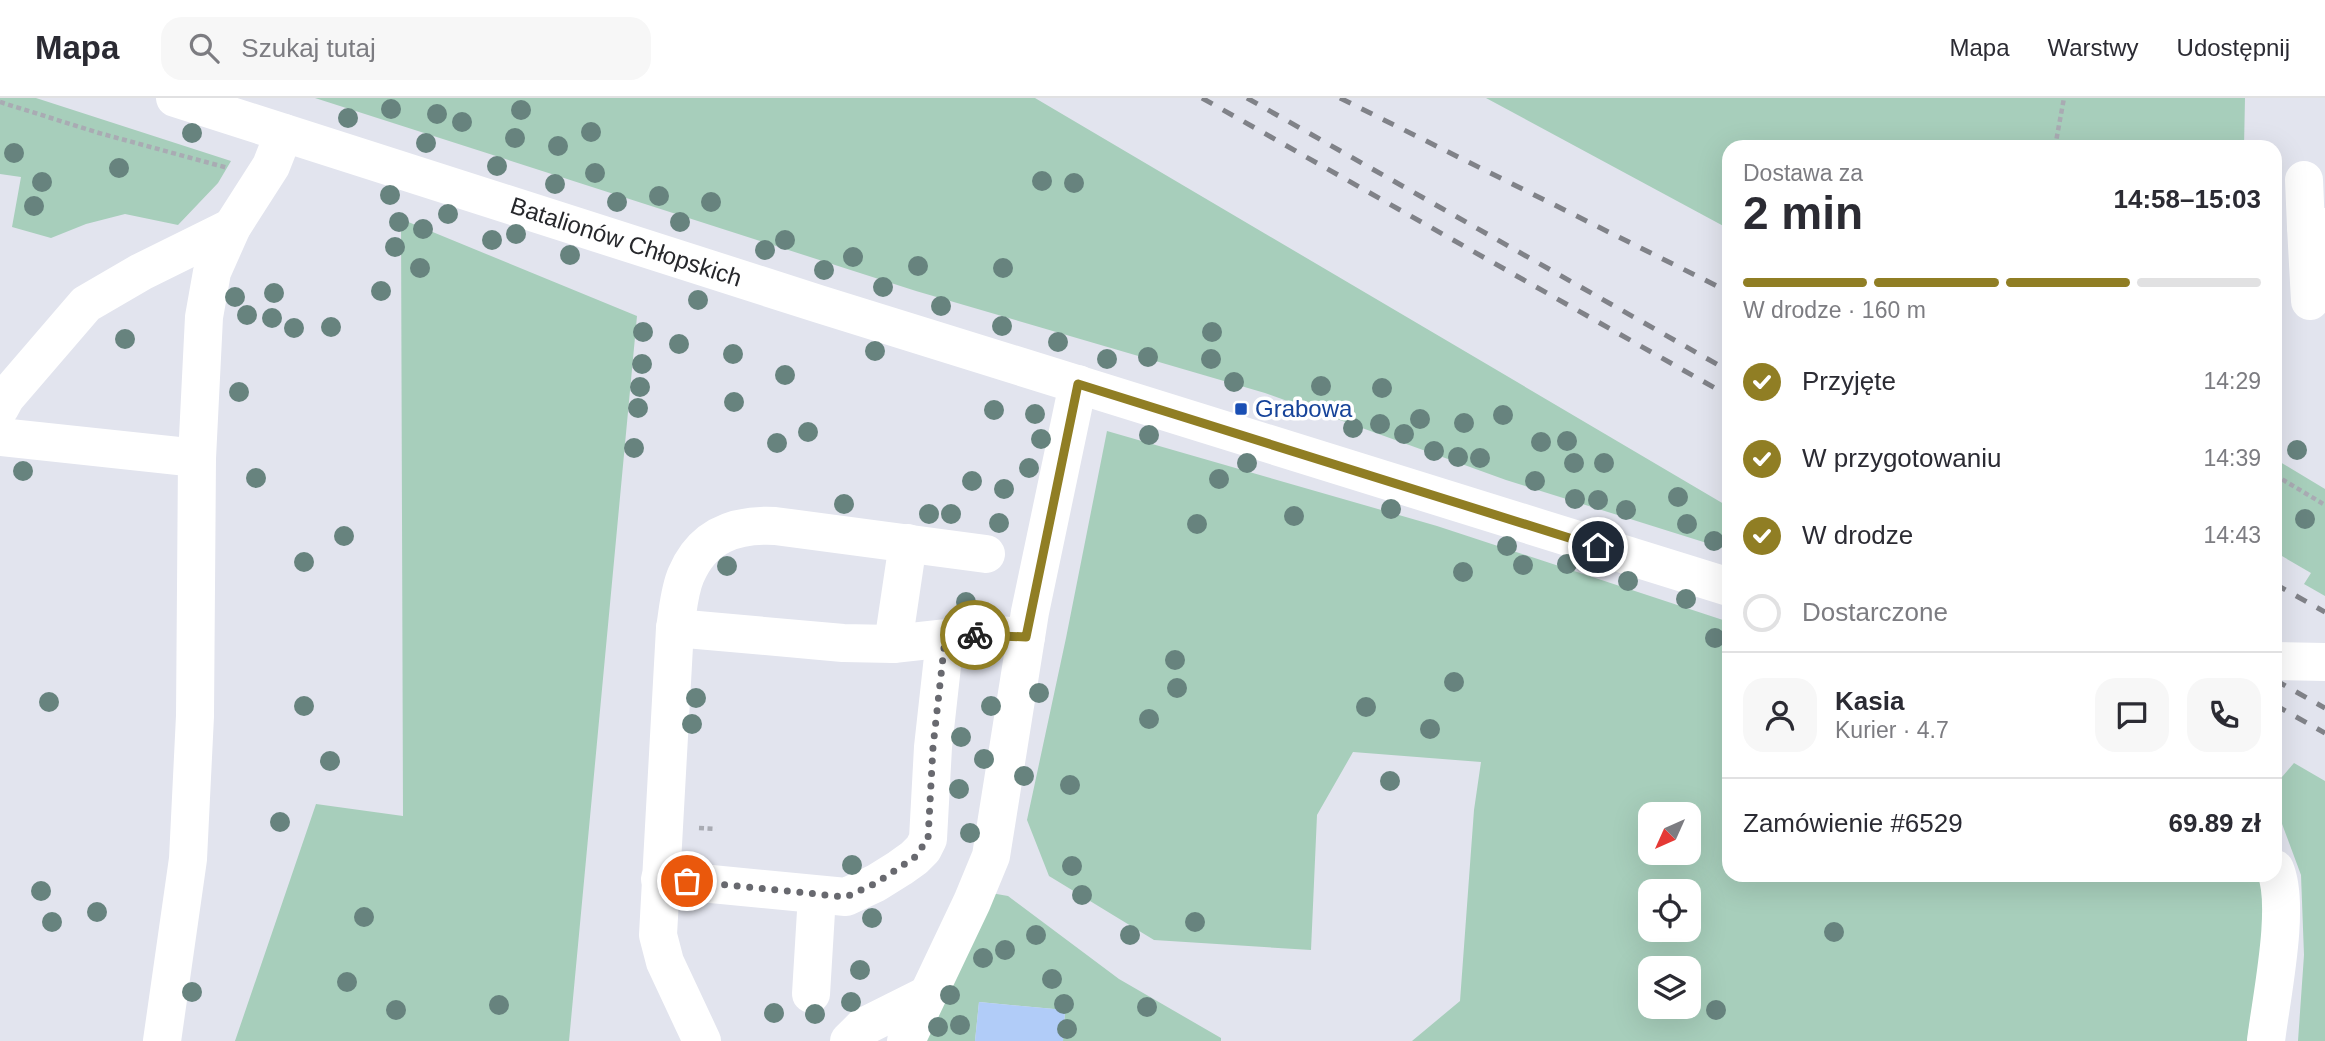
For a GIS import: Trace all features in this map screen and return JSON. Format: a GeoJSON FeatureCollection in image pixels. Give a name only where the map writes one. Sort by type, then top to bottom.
{"type":"FeatureCollection","features":[{"type":"Feature","properties":{"kind":"street","name":"Batalionów Chłopskich"},"geometry":{"type":"LineString","coordinates":[[175,98],[818,304],[1722,585]]}},
{"type":"Feature","properties":{"kind":"street"},"geometry":{"type":"LineString","coordinates":[[162,1041],[188,859],[195,716],[197,458],[204,317],[212,272],[232,227],[271,166],[284,133]]}},
{"type":"Feature","properties":{"kind":"street"},"geometry":{"type":"LineString","coordinates":[[2304,180],[2316,227],[2310,301]]}},
{"type":"Feature","properties":{"kind":"street"},"geometry":{"type":"LineString","coordinates":[[0,408],[6,397],[86,304],[141,272],[232,227]]}},
{"type":"Feature","properties":{"kind":"street"},"geometry":{"type":"LineString","coordinates":[[906,1041],[991,856],[1026,637],[1078,384]]}},
{"type":"Feature","properties":{"kind":"street"},"geometry":{"type":"LineString","coordinates":[[0,437],[197,458]]}},
{"type":"Feature","properties":{"kind":"street"},"geometry":{"type":"LineString","coordinates":[[702,1041],[674,983],[657,935],[675,628],[685,577],[693,560],[723,532],[753,525],[986,554]]}},
{"type":"Feature","properties":{"kind":"street"},"geometry":{"type":"LineString","coordinates":[[892,644],[908,544]]}},
{"type":"Feature","properties":{"kind":"street"},"geometry":{"type":"LineString","coordinates":[[675,628],[843,643],[892,644],[984,634],[1026,637]]}},
{"type":"Feature","properties":{"kind":"street"},"geometry":{"type":"LineString","coordinates":[[660,879],[846,897],[876,883],[914,858],[928,839],[933,747],[945,639]]}},
{"type":"Feature","properties":{"kind":"street"},"geometry":{"type":"LineString","coordinates":[[2282,661],[2325,662]]}},
{"type":"Feature","properties":{"kind":"street"},"geometry":{"type":"LineString","coordinates":[[2266,1041],[2280,927],[2280,882]]}},
{"type":"Feature","properties":{"kind":"street"},"geometry":{"type":"LineString","coordinates":[[811,994],[817,895]]}},
{"type":"Feature","properties":{"kind":"street"},"geometry":{"type":"LineString","coordinates":[[849,1041],[863,1027],[927,995]]}},
{"type":"Feature","properties":{"kind":"path"},"geometry":{"type":"LineString","coordinates":[[2056,140],[2064,98]]}},
{"type":"Feature","properties":{"kind":"path"},"geometry":{"type":"LineString","coordinates":[[0,102],[99,133],[263,178]]}},
{"type":"Feature","properties":{"kind":"path"},"geometry":{"type":"LineString","coordinates":[[2282,479],[2325,505]]}},
{"type":"Feature","properties":{"kind":"green space"},"geometry":{"type":"Polygon","coordinates":[[[0,98],[36,98],[231,161],[218,183],[178,225],[125,214],[86,224],[51,238],[12,227],[21,177],[0,174],[0,98]]]}},
{"type":"Feature","properties":{"kind":"green space"},"geometry":{"type":"Polygon","coordinates":[[[315,98],[1035,98],[1722,503],[1722,548],[1506,480],[1265,393],[916,291],[315,98]]]}},
{"type":"Feature","properties":{"kind":"green space"},"geometry":{"type":"Polygon","coordinates":[[[1486,98],[2245,98],[2244,140],[1722,140],[1722,225],[1486,98]]]}},
{"type":"Feature","properties":{"kind":"green space"},"geometry":{"type":"Polygon","coordinates":[[[401,219],[637,316],[569,1041],[235,1041],[316,804],[403,816],[401,219]]]}},
{"type":"Feature","properties":{"kind":"green space"},"geometry":{"type":"Polygon","coordinates":[[[1107,431],[1437,526],[1722,620],[1722,882],[2264,882],[2265,928],[2247,1041],[1412,1041],[1460,1001],[1474,810],[1481,762],[1353,752],[1317,815],[1311,950],[1154,940],[1049,876],[1027,820],[1107,431]]]}},
{"type":"Feature","properties":{"kind":"green space"},"geometry":{"type":"Polygon","coordinates":[[[2282,463],[2325,489],[2325,596],[2304,584],[2311,573],[2282,556],[2282,463]]]}},
{"type":"Feature","properties":{"kind":"green space"},"geometry":{"type":"Polygon","coordinates":[[[2294,763],[2325,781],[2325,1041],[2298,1041],[2304,955],[2301,875],[2282,824],[2282,777],[2294,763]]]}},
{"type":"Feature","properties":{"kind":"green space"},"geometry":{"type":"Polygon","coordinates":[[[991,893],[1008,896],[1119,979],[1221,1038],[1221,1041],[1063,1041],[1065,1010],[979,1002],[975,1041],[926,1041],[991,893]]]}},
{"type":"Feature","properties":{"kind":"water"},"geometry":{"type":"Polygon","coordinates":[[[979,1002],[1065,1010],[1063,1041],[975,1041],[979,1002]]]}},
{"type":"Feature","properties":{"kind":"railway"},"geometry":{"type":"LineString","coordinates":[[1202,98],[1722,392]]}},
{"type":"Feature","properties":{"kind":"railway"},"geometry":{"type":"LineString","coordinates":[[1247,98],[1722,367]]}},
{"type":"Feature","properties":{"kind":"railway"},"geometry":{"type":"LineString","coordinates":[[1340,98],[1722,289]]}},
{"type":"Feature","properties":{"kind":"railway"},"geometry":{"type":"LineString","coordinates":[[2282,588],[2325,612]]}},
{"type":"Feature","properties":{"kind":"railway"},"geometry":{"type":"LineString","coordinates":[[2282,684],[2325,708]]}},
{"type":"Feature","properties":{"kind":"railway"},"geometry":{"type":"LineString","coordinates":[[2282,709],[2325,733]]}},
{"type":"Feature","properties":{"kind":"way so far"},"geometry":{"type":"LineString","coordinates":[[687,881],[846,897],[876,883],[914,858],[928,839],[933,747],[945,639],[975,635]]}},
{"type":"Feature","properties":{"kind":"place","name":"Grabowa"},"geometry":{"type":"Point","coordinates":[1241,409]}},
{"type":"Feature","properties":{"kind":"route"},"geometry":{"type":"LineString","coordinates":[[975,635],[1026,637],[1078,384],[1598,547]]}}]}
